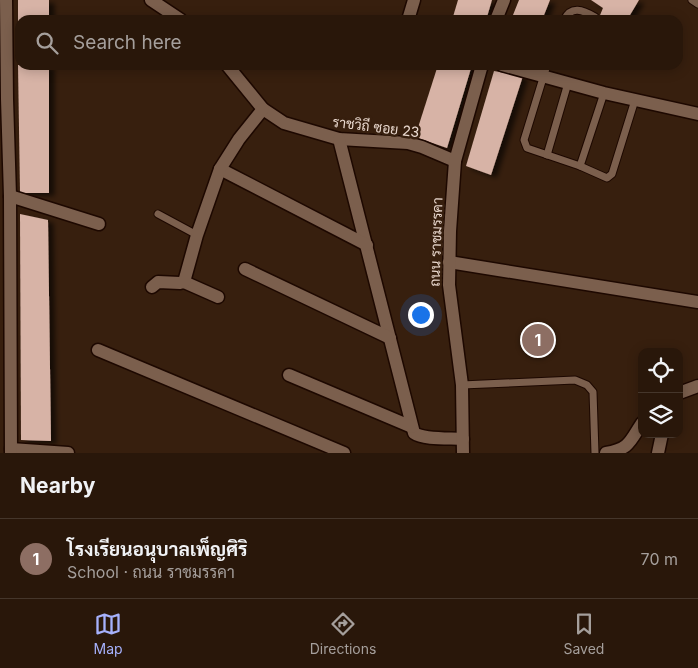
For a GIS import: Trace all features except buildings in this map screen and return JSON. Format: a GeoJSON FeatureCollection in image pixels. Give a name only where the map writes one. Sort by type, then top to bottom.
{"type":"FeatureCollection","features":[{"type":"Feature","properties":{"kind":"street"},"geometry":{"type":"LineString","coordinates":[[6,0],[4,99],[10,196],[11,451],[68,453]]}},
{"type":"Feature","properties":{"kind":"street"},"geometry":{"type":"LineString","coordinates":[[151,0],[174,15]]}},
{"type":"Feature","properties":{"kind":"street"},"geometry":{"type":"LineString","coordinates":[[410,15],[414,0]]}},
{"type":"Feature","properties":{"kind":"street"},"geometry":{"type":"LineString","coordinates":[[498,15],[504,0]]}},
{"type":"Feature","properties":{"kind":"street","name":"ราชวิถี ซอย 23"},"geometry":{"type":"LineString","coordinates":[[232,70],[263,109],[284,123],[339,140],[408,143],[455,161]]}},
{"type":"Feature","properties":{"kind":"street","name":"ถนน ราชมรรคา"},"geometry":{"type":"LineString","coordinates":[[463,453],[462,385],[450,294],[449,262],[455,161],[480,70]]}},
{"type":"Feature","properties":{"kind":"street"},"geometry":{"type":"LineString","coordinates":[[545,70],[568,83],[698,114]]}},
{"type":"Feature","properties":{"kind":"street"},"geometry":{"type":"LineString","coordinates":[[184,282],[197,235],[220,169],[239,139],[263,109]]}},
{"type":"Feature","properties":{"kind":"street"},"geometry":{"type":"LineString","coordinates":[[339,140],[412,427],[417,435],[463,439]]}},
{"type":"Feature","properties":{"kind":"street"},"geometry":{"type":"LineString","coordinates":[[220,169],[367,245]]}},
{"type":"Feature","properties":{"kind":"street"},"geometry":{"type":"LineString","coordinates":[[10,196],[99,224]]}},
{"type":"Feature","properties":{"kind":"street"},"geometry":{"type":"LineString","coordinates":[[449,262],[698,302]]}},
{"type":"Feature","properties":{"kind":"street"},"geometry":{"type":"LineString","coordinates":[[245,269],[390,338]]}},
{"type":"Feature","properties":{"kind":"street"},"geometry":{"type":"LineString","coordinates":[[152,287],[155,283],[161,281],[184,282],[218,297]]}},
{"type":"Feature","properties":{"kind":"street"},"geometry":{"type":"LineString","coordinates":[[98,350],[344,453]]}},
{"type":"Feature","properties":{"kind":"street"},"geometry":{"type":"LineString","coordinates":[[289,375],[412,427]]}},
{"type":"Feature","properties":{"kind":"street"},"geometry":{"type":"LineString","coordinates":[[683,392],[698,386]]}},
{"type":"Feature","properties":{"kind":"street"},"geometry":{"type":"LineString","coordinates":[[606,453],[618,451],[631,442],[638,430]]}},
{"type":"Feature","properties":{"kind":"street"},"geometry":{"type":"LineString","coordinates":[[658,453],[661,438]]}},
{"type":"Feature","properties":{"kind":"lane"},"geometry":{"type":"LineString","coordinates":[[692,0],[698,4]]}},
{"type":"Feature","properties":{"kind":"lane"},"geometry":{"type":"LineString","coordinates":[[566,15],[572,10],[579,10],[590,15]]}},
{"type":"Feature","properties":{"kind":"lane"},"geometry":{"type":"LineString","coordinates":[[545,70],[524,140],[527,148],[580,166],[607,178],[612,174],[635,100]]}},
{"type":"Feature","properties":{"kind":"lane"},"geometry":{"type":"LineString","coordinates":[[548,155],[568,83]]}},
{"type":"Feature","properties":{"kind":"lane"},"geometry":{"type":"LineString","coordinates":[[580,166],[604,93]]}},
{"type":"Feature","properties":{"kind":"lane"},"geometry":{"type":"LineString","coordinates":[[158,214],[197,235]]}},
{"type":"Feature","properties":{"kind":"lane"},"geometry":{"type":"LineString","coordinates":[[462,385],[575,380],[587,385],[592,392],[595,453]]}},
{"type":"Feature","properties":{"kind":"place","name":"โรงเรียนอนุบาลเพ็ญศิริ"},"geometry":{"type":"Point","coordinates":[538,340]}}]}
